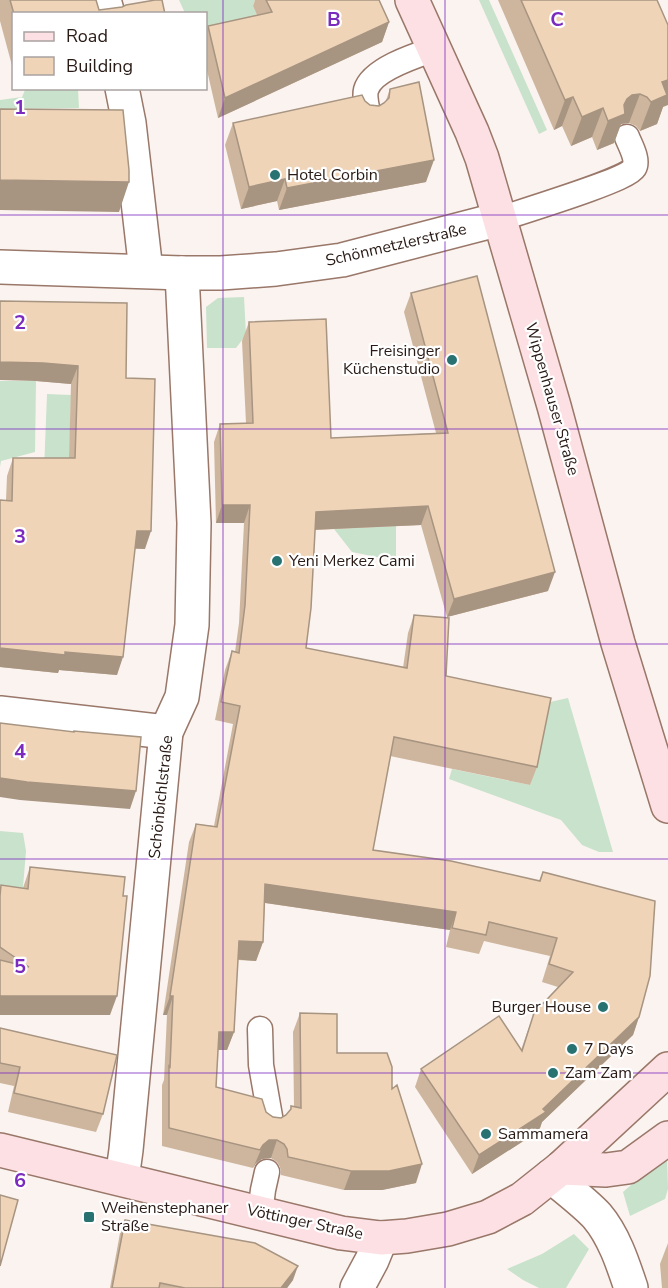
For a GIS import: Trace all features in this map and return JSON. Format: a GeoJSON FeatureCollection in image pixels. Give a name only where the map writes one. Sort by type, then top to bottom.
{"type":"FeatureCollection","features":[{"type":"Feature","properties":{"kind":"main road","name":"Wippenhauser Straße"},"geometry":{"type":"LineString","coordinates":[[412,0],[482,158],[554,406],[618,643],[668,806]]}},
{"type":"Feature","properties":{"kind":"main road","name":"Vöttinger Straße"},"geometry":{"type":"LineString","coordinates":[[0,1150],[341,1233],[381,1238],[407,1236],[448,1229],[488,1217],[522,1199],[556,1172],[668,1070]]}},
{"type":"Feature","properties":{"kind":"main road"},"geometry":{"type":"LineString","coordinates":[[556,1172],[628,1167],[668,1138]]}},
{"type":"Feature","properties":{"kind":"street"},"geometry":{"type":"LineString","coordinates":[[122,90],[130,134],[146,271]]}},
{"type":"Feature","properties":{"kind":"street","name":"Schönmetzlerstraße"},"geometry":{"type":"LineString","coordinates":[[0,267],[182,273],[276,269],[342,260],[500,219]]}},
{"type":"Feature","properties":{"kind":"street","name":"Schönbichlstraße"},"geometry":{"type":"LineString","coordinates":[[122,1179],[166,732],[182,697],[192,625],[194,523],[182,273]]}},
{"type":"Feature","properties":{"kind":"street"},"geometry":{"type":"LineString","coordinates":[[0,713],[166,732]]}},
{"type":"Feature","properties":{"kind":"street"},"geometry":{"type":"LineString","coordinates":[[556,1172],[597,1216],[606,1229],[631,1288]]}},
{"type":"Feature","properties":{"kind":"street"},"geometry":{"type":"LineString","coordinates":[[357,1288],[381,1238]]}},
{"type":"Feature","properties":{"kind":"lane"},"geometry":{"type":"LineString","coordinates":[[368,114],[365,91],[370,82],[381,73],[407,59],[435,48]]}},
{"type":"Feature","properties":{"kind":"lane"},"geometry":{"type":"LineString","coordinates":[[500,219],[608,183],[630,172],[636,162],[627,137]]}},
{"type":"Feature","properties":{"kind":"lane"},"geometry":{"type":"LineString","coordinates":[[260,1029],[261,1065],[271,1122]]}},
{"type":"Feature","properties":{"kind":"lane"},"geometry":{"type":"LineString","coordinates":[[261,1214],[267,1172]]}},
{"type":"Feature","properties":{"kind":"green space"},"geometry":{"type":"Polygon","coordinates":[[[179,0],[255,0],[253,6],[264,30],[207,45],[207,12],[185,12],[179,0]]]}},
{"type":"Feature","properties":{"kind":"green space"},"geometry":{"type":"Polygon","coordinates":[[[479,0],[489,0],[547,130],[539,134],[479,0]]]}},
{"type":"Feature","properties":{"kind":"green space"},"geometry":{"type":"Polygon","coordinates":[[[25,90],[78,90],[79,108],[0,109],[0,100],[22,97],[25,90]]]}},
{"type":"Feature","properties":{"kind":"green space"},"geometry":{"type":"Polygon","coordinates":[[[244,297],[246,335],[236,348],[207,348],[206,307],[218,298],[244,297]]]}},
{"type":"Feature","properties":{"kind":"green space"},"geometry":{"type":"Polygon","coordinates":[[[0,381],[36,381],[35,452],[1,461],[0,467],[0,381]]]}},
{"type":"Feature","properties":{"kind":"green space"},"geometry":{"type":"Polygon","coordinates":[[[47,394],[71,395],[69,471],[44,471],[47,394]]]}},
{"type":"Feature","properties":{"kind":"green space"},"geometry":{"type":"Polygon","coordinates":[[[396,526],[396,561],[352,552],[334,529],[396,526]]]}},
{"type":"Feature","properties":{"kind":"green space"},"geometry":{"type":"Polygon","coordinates":[[[568,698],[613,852],[599,852],[582,845],[561,820],[449,779],[452,769],[530,785],[550,702],[568,698]]]}},
{"type":"Feature","properties":{"kind":"green space"},"geometry":{"type":"Polygon","coordinates":[[[0,831],[23,833],[26,851],[22,899],[0,896],[0,831]]]}},
{"type":"Feature","properties":{"kind":"green space"},"geometry":{"type":"Polygon","coordinates":[[[667,1154],[668,1189],[665,1199],[630,1216],[623,1192],[667,1154]]]}},
{"type":"Feature","properties":{"kind":"green space"},"geometry":{"type":"Polygon","coordinates":[[[574,1234],[589,1249],[566,1288],[539,1288],[507,1269],[542,1254],[574,1234]]]}},
{"type":"Feature","properties":{"kind":"building"},"geometry":{"type":"Polygon","coordinates":[[[10,0],[96,0],[99,10],[162,0],[165,12],[13,12],[10,0]]]}},
{"type":"Feature","properties":{"kind":"building"},"geometry":{"type":"Polygon","coordinates":[[[266,0],[379,0],[389,22],[225,98],[208,26],[272,12],[266,0]]]}},
{"type":"Feature","properties":{"kind":"building"},"geometry":{"type":"Polygon","coordinates":[[[521,0],[657,0],[668,25],[668,80],[662,82],[667,95],[651,102],[640,94],[632,95],[624,105],[625,114],[608,121],[603,108],[582,117],[573,97],[565,100],[521,0]]]}},
{"type":"Feature","properties":{"kind":"building"},"geometry":{"type":"Polygon","coordinates":[[[419,82],[434,160],[287,188],[285,179],[249,187],[233,123],[362,95],[370,105],[379,106],[389,98],[390,89],[419,82]]]}},
{"type":"Feature","properties":{"kind":"building"},"geometry":{"type":"Polygon","coordinates":[[[0,109],[123,110],[129,182],[0,180],[0,109]]]}},
{"type":"Feature","properties":{"kind":"building"},"geometry":{"type":"Polygon","coordinates":[[[477,276],[555,572],[454,599],[428,506],[316,512],[311,608],[306,648],[407,668],[414,615],[449,618],[446,676],[551,698],[537,767],[394,737],[373,850],[451,861],[540,881],[543,872],[655,901],[650,976],[639,1017],[543,1109],[546,1112],[479,1155],[421,1069],[499,1016],[522,1051],[534,1013],[573,972],[549,964],[557,938],[489,922],[486,935],[452,928],[456,912],[265,884],[263,942],[239,941],[234,1032],[219,1032],[216,1087],[262,1099],[266,1112],[273,1117],[281,1118],[286,1115],[291,1106],[301,1108],[300,1013],[337,1014],[337,1053],[387,1053],[392,1067],[392,1089],[397,1085],[422,1164],[389,1171],[351,1171],[288,1157],[284,1144],[277,1140],[269,1140],[260,1150],[169,1128],[169,1066],[173,996],[170,996],[196,824],[217,827],[240,706],[221,702],[232,651],[239,653],[245,605],[250,505],[222,505],[220,424],[253,423],[249,322],[326,319],[331,438],[448,433],[411,293],[477,276]]]}},
{"type":"Feature","properties":{"kind":"building"},"geometry":{"type":"Polygon","coordinates":[[[0,301],[127,303],[126,378],[155,379],[151,531],[137,531],[123,657],[65,652],[65,655],[0,648],[0,500],[12,501],[13,458],[75,458],[78,366],[0,362],[0,301]]]}},
{"type":"Feature","properties":{"kind":"building"},"geometry":{"type":"Polygon","coordinates":[[[0,723],[141,737],[136,791],[0,778],[0,723]]]}},
{"type":"Feature","properties":{"kind":"building"},"geometry":{"type":"Polygon","coordinates":[[[30,867],[125,877],[123,896],[127,896],[117,996],[0,996],[0,960],[29,967],[0,947],[1,885],[28,889],[30,867]]]}},
{"type":"Feature","properties":{"kind":"building"},"geometry":{"type":"Polygon","coordinates":[[[0,1028],[117,1055],[103,1114],[14,1093],[20,1067],[0,1063],[0,1028]]]}},
{"type":"Feature","properties":{"kind":"building"},"geometry":{"type":"Polygon","coordinates":[[[0,1195],[18,1200],[0,1266],[0,1195]]]}},
{"type":"Feature","properties":{"kind":"building"},"geometry":{"type":"Polygon","coordinates":[[[125,1220],[255,1243],[298,1266],[281,1288],[185,1288],[160,1283],[159,1288],[112,1288],[125,1220]]]}},
{"type":"Feature","properties":{"kind":"place","name":"Hotel Corbin"},"geometry":{"type":"Point","coordinates":[275,175]}},
{"type":"Feature","properties":{"kind":"place","name":"Freisinger Küchenstudio"},"geometry":{"type":"Point","coordinates":[452,360]}},
{"type":"Feature","properties":{"kind":"place","name":"Yeni Merkez Cami"},"geometry":{"type":"Point","coordinates":[277,561]}},
{"type":"Feature","properties":{"kind":"place","name":"Burger House"},"geometry":{"type":"Point","coordinates":[603,1007]}},
{"type":"Feature","properties":{"kind":"place","name":"7 Days"},"geometry":{"type":"Point","coordinates":[572,1049]}},
{"type":"Feature","properties":{"kind":"place","name":"Zam Zam"},"geometry":{"type":"Point","coordinates":[553,1073]}},
{"type":"Feature","properties":{"kind":"place","name":"Sammamera"},"geometry":{"type":"Point","coordinates":[486,1134]}},
{"type":"Feature","properties":{"kind":"place","name":"Weihenstephaner Straße"},"geometry":{"type":"Point","coordinates":[89,1217]}}]}
